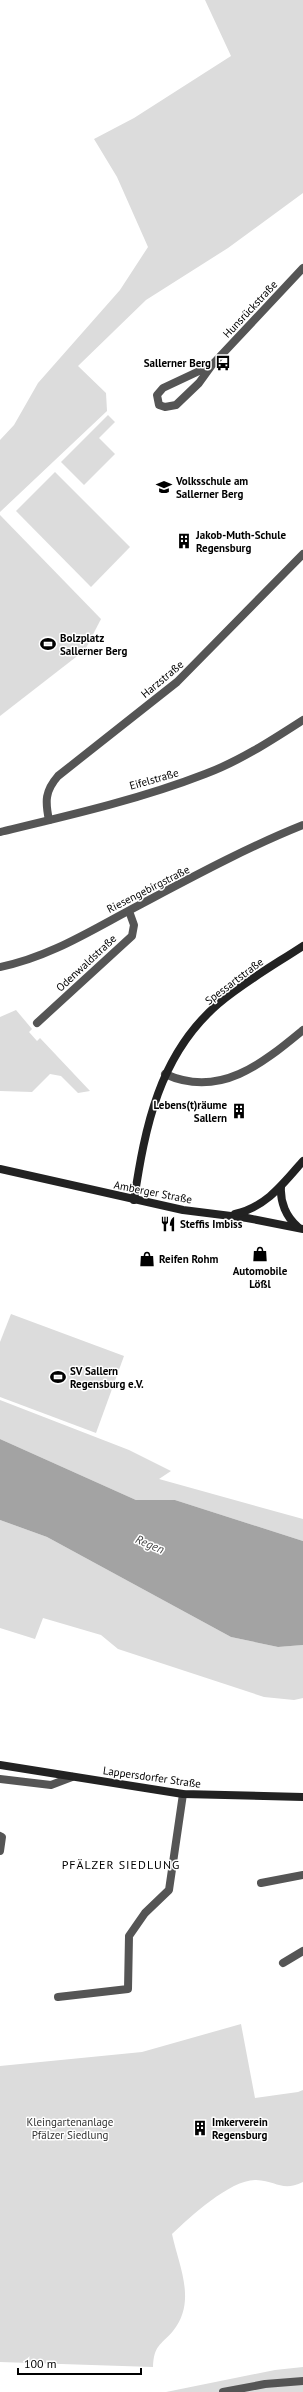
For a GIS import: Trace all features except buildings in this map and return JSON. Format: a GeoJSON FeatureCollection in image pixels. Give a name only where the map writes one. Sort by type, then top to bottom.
{"type":"FeatureCollection","features":[{"type":"Feature","properties":{"kind":"street","name":"Hunsrückstraße"},"geometry":{"type":"LineString","coordinates":[[212,365],[163,388],[157,395],[159,404],[165,407],[176,405],[200,383],[212,365],[302,270]]}},
{"type":"Feature","properties":{"kind":"street","name":"Harzstraße"},"geometry":{"type":"LineString","coordinates":[[49,820],[46,802],[47,791],[58,776],[187,673],[303,554]]}},
{"type":"Feature","properties":{"kind":"street","name":"Eifelstraße"},"geometry":{"type":"LineString","coordinates":[[0,832],[175,785],[206,774],[267,743],[303,720]]}},
{"type":"Feature","properties":{"kind":"street","name":"Riesengebirgstraße"},"geometry":{"type":"LineString","coordinates":[[0,967],[50,952],[129,911],[303,825]]}},
{"type":"Feature","properties":{"kind":"street","name":"Odenwaldstraße"},"geometry":{"type":"LineString","coordinates":[[37,1024],[132,936],[134,925],[129,911]]}},
{"type":"Feature","properties":{"kind":"street","name":"Spessartstraße"},"geometry":{"type":"LineString","coordinates":[[134,1200],[148,1120],[165,1074],[192,1032],[218,1004],[303,946]]}},
{"type":"Feature","properties":{"kind":"street"},"geometry":{"type":"LineString","coordinates":[[165,1074],[179,1080],[206,1082],[232,1078],[260,1063],[303,1030]]}},
{"type":"Feature","properties":{"kind":"street"},"geometry":{"type":"LineString","coordinates":[[230,1215],[259,1206],[280,1187],[303,1161]]}},
{"type":"Feature","properties":{"kind":"street","name":"Amberger Straße"},"geometry":{"type":"LineString","coordinates":[[0,1169],[183,1210],[230,1215],[301,1228]]}},
{"type":"Feature","properties":{"kind":"street"},"geometry":{"type":"LineString","coordinates":[[280,1187],[283,1206],[292,1222],[301,1228]]}},
{"type":"Feature","properties":{"kind":"street","name":"Lappersdorfer Straße"},"geometry":{"type":"LineString","coordinates":[[0,1765],[183,1794],[303,1797]]}},
{"type":"Feature","properties":{"kind":"street"},"geometry":{"type":"LineString","coordinates":[[0,1779],[51,1785],[72,1777]]}},
{"type":"Feature","properties":{"kind":"street"},"geometry":{"type":"LineString","coordinates":[[58,1997],[128,1989],[129,1936],[146,1913],[169,1890],[183,1794]]}},
{"type":"Feature","properties":{"kind":"street"},"geometry":{"type":"LineString","coordinates":[[0,1836],[2,1837],[0,1851]]}},
{"type":"Feature","properties":{"kind":"street"},"geometry":{"type":"LineString","coordinates":[[261,1883],[303,1875]]}},
{"type":"Feature","properties":{"kind":"street"},"geometry":{"type":"LineString","coordinates":[[283,1963],[303,1951]]}},
{"type":"Feature","properties":{"kind":"street"},"geometry":{"type":"LineString","coordinates":[[223,2392],[265,2384],[303,2381]]}},
{"type":"Feature","properties":{"kind":"green space"},"geometry":{"type":"Polygon","coordinates":[[[205,0],[303,0],[303,193],[228,248],[146,300],[78,366],[106,393],[107,411],[0,512],[0,440],[14,425],[38,383],[120,290],[148,247],[117,177],[94,139],[134,118],[231,56],[205,0]]]}},
{"type":"Feature","properties":{"kind":"green space"},"geometry":{"type":"Polygon","coordinates":[[[108,415],[115,422],[99,438],[115,454],[84,485],[61,462],[108,415]]]}},
{"type":"Feature","properties":{"kind":"green space"},"geometry":{"type":"Polygon","coordinates":[[[55,472],[130,547],[91,587],[16,511],[55,472]]]}},
{"type":"Feature","properties":{"kind":"green space"},"geometry":{"type":"Polygon","coordinates":[[[0,515],[101,619],[85,650],[0,716],[0,515]]]}},
{"type":"Feature","properties":{"kind":"green space"},"geometry":{"type":"Polygon","coordinates":[[[16,1010],[32,1029],[29,1032],[37,1041],[40,1038],[90,1091],[78,1093],[61,1076],[50,1074],[32,1092],[0,1091],[0,1017],[16,1010]]]}},
{"type":"Feature","properties":{"kind":"green space","name":"SV Sallern Regensburg e.V."},"geometry":{"type":"Polygon","coordinates":[[[11,1314],[124,1356],[96,1433],[0,1397],[0,1342],[11,1314]]]}},
{"type":"Feature","properties":{"kind":"green space"},"geometry":{"type":"Polygon","coordinates":[[[0,1400],[129,1450],[171,1471],[159,1479],[303,1519],[303,1541],[175,1500],[136,1500],[0,1439],[0,1400]]]}},
{"type":"Feature","properties":{"kind":"green space"},"geometry":{"type":"Polygon","coordinates":[[[0,1520],[47,1537],[231,1637],[278,1647],[303,1645],[303,1698],[294,1700],[264,1697],[118,1649],[101,1635],[43,1618],[35,1639],[0,1628],[0,1520]]]}},
{"type":"Feature","properties":{"kind":"green space","name":"Kleingartenanlage Pfälzer Siedlung"},"geometry":{"type":"Polygon","coordinates":[[[241,2024],[255,2098],[303,2090],[303,2182],[296,2185],[284,2186],[256,2180],[246,2181],[223,2192],[211,2200],[172,2234],[182,2271],[185,2296],[184,2308],[180,2320],[173,2331],[158,2346],[153,2367],[0,2362],[0,2066],[142,2052],[241,2024]]]}},
{"type":"Feature","properties":{"kind":"green space"},"geometry":{"type":"Polygon","coordinates":[[[303,2367],[303,2392],[166,2392],[275,2370],[303,2367]]]}},
{"type":"Feature","properties":{"kind":"water","name":"Regen"},"geometry":{"type":"Polygon","coordinates":[[[0,1439],[136,1500],[175,1500],[303,1541],[303,1645],[278,1647],[231,1637],[47,1537],[0,1520],[0,1439]]]}},
{"type":"Feature","properties":{"kind":"place","name":"Sallerner Berg"},"geometry":{"type":"Point","coordinates":[223,363]}},
{"type":"Feature","properties":{"kind":"place","name":"Volksschule am Sallerner Berg"},"geometry":{"type":"Point","coordinates":[164,487]}},
{"type":"Feature","properties":{"kind":"place","name":"Jakob-Muth-Schule Regensburg"},"geometry":{"type":"Point","coordinates":[184,541]}},
{"type":"Feature","properties":{"kind":"place","name":"Bolzplatz Sallerner Berg"},"geometry":{"type":"Point","coordinates":[48,644]}},
{"type":"Feature","properties":{"kind":"place","name":"Lebens(t)räume Sallern"},"geometry":{"type":"Point","coordinates":[239,1111]}},
{"type":"Feature","properties":{"kind":"place","name":"Steffis Imbiss"},"geometry":{"type":"Point","coordinates":[168,1224]}},
{"type":"Feature","properties":{"kind":"place","name":"Automobile Lößl"},"geometry":{"type":"Point","coordinates":[260,1254]}},
{"type":"Feature","properties":{"kind":"place","name":"Reifen Rohm"},"geometry":{"type":"Point","coordinates":[147,1259]}},
{"type":"Feature","properties":{"kind":"place","name":"SV Sallern Regensburg e.V."},"geometry":{"type":"Point","coordinates":[58,1377]}},
{"type":"Feature","properties":{"kind":"place","name":"Imkerverein Regensburg"},"geometry":{"type":"Point","coordinates":[200,2128]}},
{"type":"Feature","properties":{"kind":"district","name":"PFÄLZER SIEDLUNG"},"geometry":{"type":"Point","coordinates":[121,1864]}}]}
